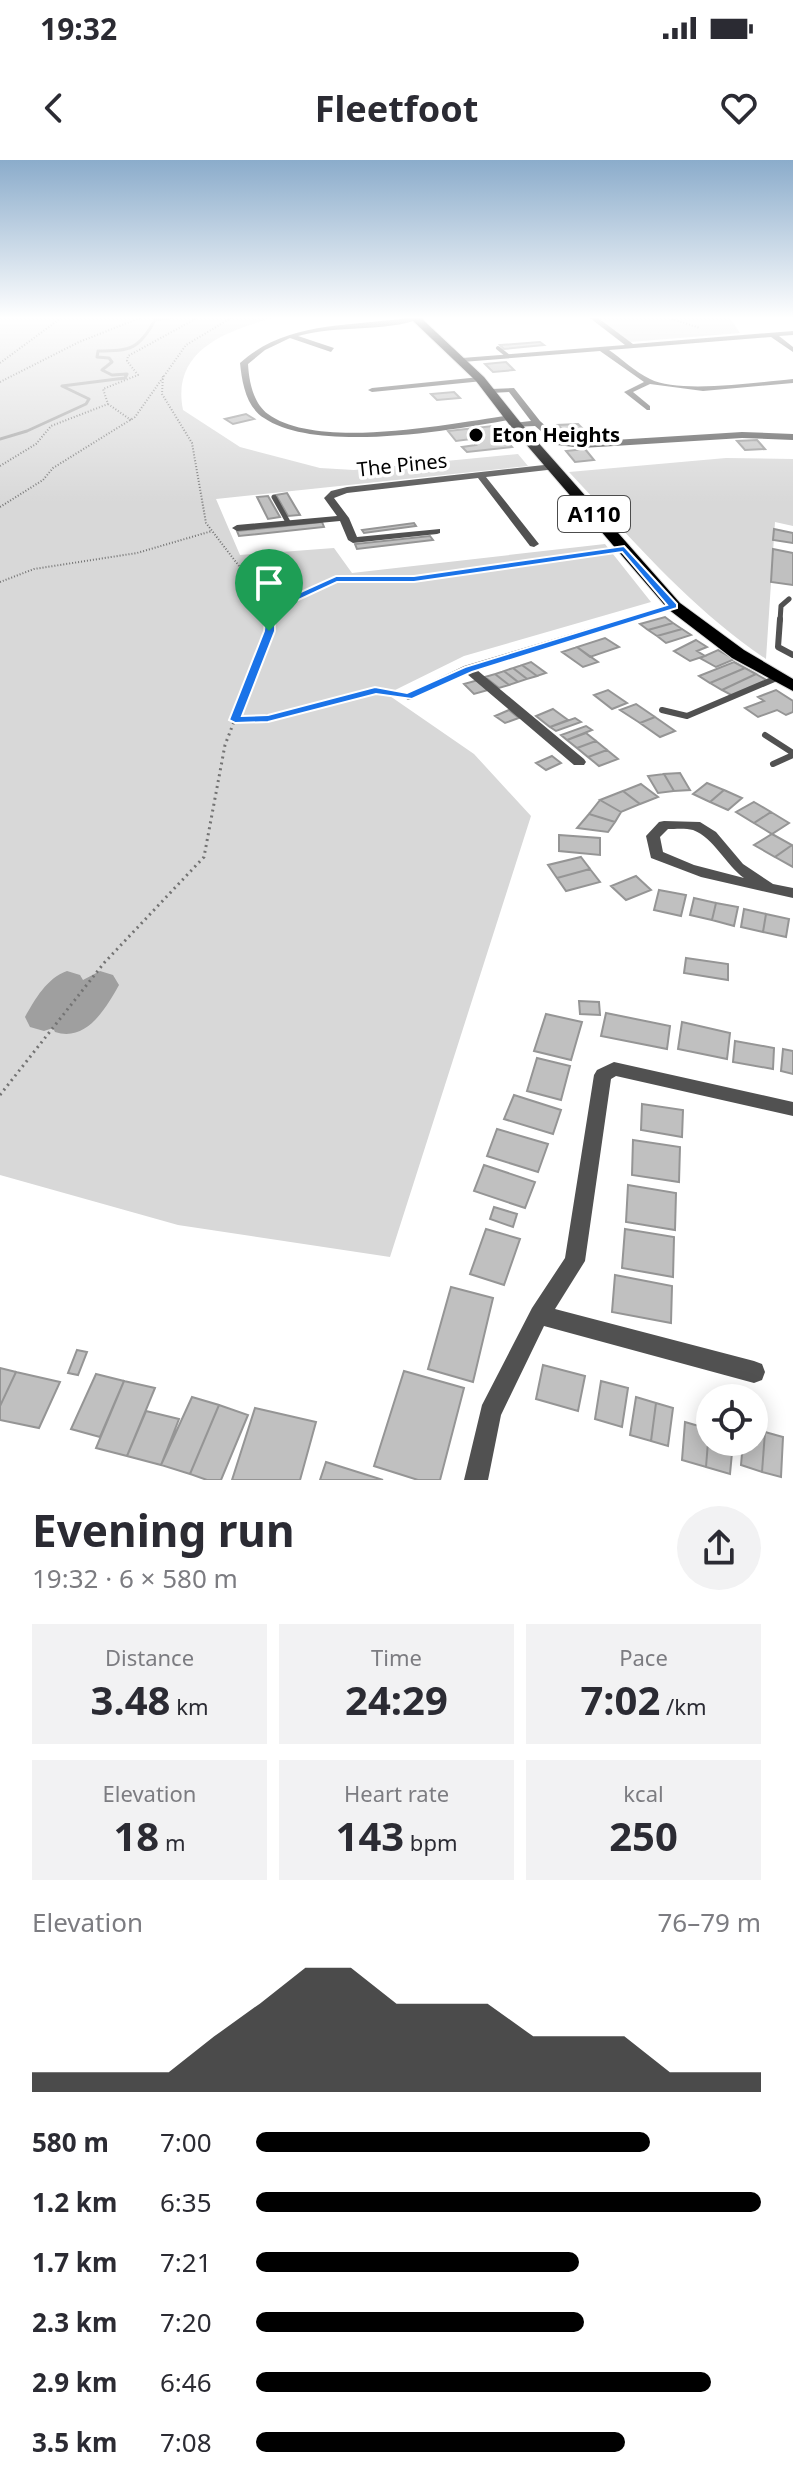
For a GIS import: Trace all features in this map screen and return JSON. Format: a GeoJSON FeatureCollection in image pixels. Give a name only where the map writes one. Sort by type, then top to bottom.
{"type":"FeatureCollection","features":[{"type":"Feature","properties":{"kind":"main road","name":"A110"},"geometry":{"type":"LineString","coordinates":[[481,380],[674,606],[738,654],[793,686]]}},
{"type":"Feature","properties":{"kind":"street"},"geometry":{"type":"LineString","coordinates":[[245,380],[266,417],[295,429],[364,434],[513,421],[537,423]]}},
{"type":"Feature","properties":{"kind":"street"},"geometry":{"type":"LineString","coordinates":[[372,390],[474,380]]}},
{"type":"Feature","properties":{"kind":"street"},"geometry":{"type":"LineString","coordinates":[[646,380],[668,387],[714,389],[793,381]]}},
{"type":"Feature","properties":{"kind":"street"},"geometry":{"type":"LineString","coordinates":[[647,408],[628,392],[649,382]]}},
{"type":"Feature","properties":{"kind":"street"},"geometry":{"type":"LineString","coordinates":[[491,391],[508,386],[537,423],[560,443],[582,445],[742,435],[793,437]]}},
{"type":"Feature","properties":{"kind":"street","name":"The Pines"},"geometry":{"type":"LineString","coordinates":[[344,518],[329,498],[334,493],[553,467]]}},
{"type":"Feature","properties":{"kind":"street"},"geometry":{"type":"LineString","coordinates":[[480,475],[534,544]]}},
{"type":"Feature","properties":{"kind":"street"},"geometry":{"type":"LineString","coordinates":[[237,528],[344,518],[353,540],[437,531]]}},
{"type":"Feature","properties":{"kind":"street"},"geometry":{"type":"LineString","coordinates":[[408,696],[468,669],[674,606]]}},
{"type":"Feature","properties":{"kind":"street"},"geometry":{"type":"LineString","coordinates":[[468,669],[579,762]]}},
{"type":"Feature","properties":{"kind":"street"},"geometry":{"type":"LineString","coordinates":[[768,888],[738,867],[711,835],[695,825],[664,825],[653,836],[656,855],[693,872],[768,888],[793,893]]}},
{"type":"Feature","properties":{"kind":"street"},"geometry":{"type":"LineString","coordinates":[[476,1480],[490,1413],[539,1315],[575,1261],[603,1075],[614,1069],[793,1109]]}},
{"type":"Feature","properties":{"kind":"street"},"geometry":{"type":"LineString","coordinates":[[539,1315],[754,1372]]}},
{"type":"Feature","properties":{"kind":"lane"},"geometry":{"type":"LineString","coordinates":[[274,497],[288,522]]}},
{"type":"Feature","properties":{"kind":"lane"},"geometry":{"type":"LineString","coordinates":[[789,599],[781,606],[778,647],[793,655]]}},
{"type":"Feature","properties":{"kind":"lane"},"geometry":{"type":"LineString","coordinates":[[662,710],[687,716],[779,677]]}},
{"type":"Feature","properties":{"kind":"lane"},"geometry":{"type":"LineString","coordinates":[[765,735],[793,754],[773,764]]}},
{"type":"Feature","properties":{"kind":"path"},"geometry":{"type":"LineString","coordinates":[[126,380],[103,389],[108,404],[131,420]]}},
{"type":"Feature","properties":{"kind":"path"},"geometry":{"type":"LineString","coordinates":[[0,507],[43,480],[53,468],[131,420],[160,380]]}},
{"type":"Feature","properties":{"kind":"path"},"geometry":{"type":"LineString","coordinates":[[163,380],[162,394],[192,443],[206,523],[239,566],[269,631]]}},
{"type":"Feature","properties":{"kind":"path"},"geometry":{"type":"LineString","coordinates":[[0,466],[36,444],[51,426],[108,404]]}},
{"type":"Feature","properties":{"kind":"path"},"geometry":{"type":"LineString","coordinates":[[0,582],[34,569],[137,553],[212,531]]}},
{"type":"Feature","properties":{"kind":"path"},"geometry":{"type":"LineString","coordinates":[[0,1095],[104,963],[204,857],[225,745],[269,631],[269,614],[278,606],[336,579],[414,579],[624,549]]}},
{"type":"Feature","properties":{"kind":"path"},"geometry":{"type":"LineString","coordinates":[[235,720],[268,718],[375,690],[408,696]]}},
{"type":"Feature","properties":{"kind":"shaded area"},"geometry":{"type":"Polygon","coordinates":[[[0,380],[183,380],[183,410],[240,447],[320,468],[354,470],[518,454],[528,466],[216,499],[240,555],[334,548],[352,573],[605,544],[651,602],[464,656],[387,694],[474,754],[531,816],[390,1257],[178,1225],[0,1175],[0,380]]]}},
{"type":"Feature","properties":{"kind":"shaded area"},"geometry":{"type":"Polygon","coordinates":[[[726,458],[793,459],[793,526],[775,522],[766,659],[687,595],[569,472],[726,458]]]}},
{"type":"Feature","properties":{"kind":"building"},"geometry":{"type":"Polygon","coordinates":[[[454,392],[460,398],[437,400],[431,394],[454,392]]]}},
{"type":"Feature","properties":{"kind":"building"},"geometry":{"type":"Polygon","coordinates":[[[246,414],[254,419],[233,424],[225,419],[246,414]]]}},
{"type":"Feature","properties":{"kind":"building"},"geometry":{"type":"Polygon","coordinates":[[[578,424],[587,433],[568,435],[558,425],[578,424]]]}},
{"type":"Feature","properties":{"kind":"building","name":"Eton Heights"},"geometry":{"type":"Polygon","coordinates":[[[493,426],[512,447],[467,452],[462,447],[476,445],[471,439],[456,441],[448,431],[493,426]]]}},
{"type":"Feature","properties":{"kind":"building"},"geometry":{"type":"Polygon","coordinates":[[[757,440],[765,449],[745,450],[737,441],[757,440]]]}},
{"type":"Feature","properties":{"kind":"building"},"geometry":{"type":"Polygon","coordinates":[[[585,449],[594,460],[575,462],[566,451],[585,449]]]}},
{"type":"Feature","properties":{"kind":"building"},"geometry":{"type":"Polygon","coordinates":[[[287,493],[300,515],[288,516],[276,495],[287,493]]]}},
{"type":"Feature","properties":{"kind":"building"},"geometry":{"type":"Polygon","coordinates":[[[268,496],[280,517],[268,519],[257,497],[268,496]]]}},
{"type":"Feature","properties":{"kind":"building"},"geometry":{"type":"Polygon","coordinates":[[[322,522],[324,527],[239,536],[237,531],[322,522]]]}},
{"type":"Feature","properties":{"kind":"building"},"geometry":{"type":"Polygon","coordinates":[[[414,523],[416,526],[364,533],[362,530],[414,523]]]}},
{"type":"Feature","properties":{"kind":"building"},"geometry":{"type":"Polygon","coordinates":[[[774,529],[793,533],[793,543],[773,540],[774,529]]]}},
{"type":"Feature","properties":{"kind":"building"},"geometry":{"type":"Polygon","coordinates":[[[430,536],[433,540],[357,549],[355,544],[430,536]]]}},
{"type":"Feature","properties":{"kind":"building"},"geometry":{"type":"Polygon","coordinates":[[[773,549],[793,553],[793,585],[771,582],[773,549]]]}},
{"type":"Feature","properties":{"kind":"building"},"geometry":{"type":"Polygon","coordinates":[[[665,617],[673,623],[648,630],[640,624],[665,617]]]}},
{"type":"Feature","properties":{"kind":"building"},"geometry":{"type":"Polygon","coordinates":[[[673,623],[682,629],[657,636],[648,630],[673,623]]]}},
{"type":"Feature","properties":{"kind":"building"},"geometry":{"type":"Polygon","coordinates":[[[682,629],[691,635],[666,643],[657,636],[682,629]]]}},
{"type":"Feature","properties":{"kind":"building"},"geometry":{"type":"Polygon","coordinates":[[[605,638],[619,647],[590,657],[577,647],[605,638]]]}},
{"type":"Feature","properties":{"kind":"building"},"geometry":{"type":"Polygon","coordinates":[[[696,640],[707,647],[697,651],[705,656],[690,661],[674,651],[696,640]]]}},
{"type":"Feature","properties":{"kind":"building"},"geometry":{"type":"Polygon","coordinates":[[[577,647],[598,662],[583,667],[562,652],[577,647]]]}},
{"type":"Feature","properties":{"kind":"building"},"geometry":{"type":"Polygon","coordinates":[[[718,650],[735,659],[716,667],[700,658],[718,650]]]}},
{"type":"Feature","properties":{"kind":"building"},"geometry":{"type":"Polygon","coordinates":[[[531,662],[546,673],[537,676],[522,665],[531,662]]]}},
{"type":"Feature","properties":{"kind":"building"},"geometry":{"type":"Polygon","coordinates":[[[734,662],[745,668],[710,683],[699,676],[734,662]]]}},
{"type":"Feature","properties":{"kind":"building"},"geometry":{"type":"Polygon","coordinates":[[[522,665],[537,676],[527,679],[513,668],[522,665]]]}},
{"type":"Feature","properties":{"kind":"building"},"geometry":{"type":"Polygon","coordinates":[[[513,668],[527,679],[518,682],[504,671],[513,668]]]}},
{"type":"Feature","properties":{"kind":"building"},"geometry":{"type":"Polygon","coordinates":[[[745,668],[756,674],[722,690],[710,683],[745,668]]]}},
{"type":"Feature","properties":{"kind":"building"},"geometry":{"type":"Polygon","coordinates":[[[504,671],[518,682],[509,685],[495,674],[504,671]]]}},
{"type":"Feature","properties":{"kind":"building"},"geometry":{"type":"Polygon","coordinates":[[[495,674],[509,685],[499,688],[485,677],[495,674]]]}},
{"type":"Feature","properties":{"kind":"building"},"geometry":{"type":"Polygon","coordinates":[[[756,674],[768,681],[733,696],[722,690],[756,674]]]}},
{"type":"Feature","properties":{"kind":"building"},"geometry":{"type":"Polygon","coordinates":[[[478,680],[488,690],[474,694],[464,684],[478,680]]]}},
{"type":"Feature","properties":{"kind":"building"},"geometry":{"type":"Polygon","coordinates":[[[608,690],[627,703],[612,709],[594,695],[608,690]]]}},
{"type":"Feature","properties":{"kind":"building"},"geometry":{"type":"Polygon","coordinates":[[[776,690],[793,701],[793,712],[786,715],[777,710],[758,717],[745,708],[764,701],[758,697],[776,690]]]}},
{"type":"Feature","properties":{"kind":"building"},"geometry":{"type":"Polygon","coordinates":[[[636,704],[655,717],[640,723],[620,710],[636,704]]]}},
{"type":"Feature","properties":{"kind":"building"},"geometry":{"type":"Polygon","coordinates":[[[553,709],[568,720],[550,727],[536,716],[553,709]]]}},
{"type":"Feature","properties":{"kind":"building"},"geometry":{"type":"Polygon","coordinates":[[[509,710],[519,718],[505,723],[495,716],[509,710]]]}},
{"type":"Feature","properties":{"kind":"building"},"geometry":{"type":"Polygon","coordinates":[[[655,717],[675,731],[660,737],[640,723],[655,717]]]}},
{"type":"Feature","properties":{"kind":"building"},"geometry":{"type":"Polygon","coordinates":[[[575,718],[581,722],[556,731],[550,727],[575,718]]]}},
{"type":"Feature","properties":{"kind":"building"},"geometry":{"type":"Polygon","coordinates":[[[586,726],[592,730],[567,740],[561,735],[586,726]]]}},
{"type":"Feature","properties":{"kind":"building"},"geometry":{"type":"Polygon","coordinates":[[[586,733],[596,741],[577,748],[567,740],[586,733]]]}},
{"type":"Feature","properties":{"kind":"building"},"geometry":{"type":"Polygon","coordinates":[[[596,741],[607,750],[588,757],[577,748],[596,741]]]}},
{"type":"Feature","properties":{"kind":"building"},"geometry":{"type":"Polygon","coordinates":[[[607,750],[618,759],[599,766],[588,757],[607,750]]]}},
{"type":"Feature","properties":{"kind":"building"},"geometry":{"type":"Polygon","coordinates":[[[552,756],[561,763],[546,770],[536,763],[552,756]]]}},
{"type":"Feature","properties":{"kind":"building"},"geometry":{"type":"Polygon","coordinates":[[[680,773],[690,790],[674,791],[664,774],[680,773]]]}},
{"type":"Feature","properties":{"kind":"building"},"geometry":{"type":"Polygon","coordinates":[[[664,774],[674,791],[658,793],[648,776],[664,774]]]}},
{"type":"Feature","properties":{"kind":"building"},"geometry":{"type":"Polygon","coordinates":[[[707,783],[724,790],[710,802],[693,794],[707,783]]]}},
{"type":"Feature","properties":{"kind":"building"},"geometry":{"type":"Polygon","coordinates":[[[641,784],[658,797],[640,804],[623,791],[641,784]]]}},
{"type":"Feature","properties":{"kind":"building"},"geometry":{"type":"Polygon","coordinates":[[[724,790],[742,798],[728,810],[710,802],[724,790]]]}},
{"type":"Feature","properties":{"kind":"building"},"geometry":{"type":"Polygon","coordinates":[[[623,791],[640,804],[621,812],[600,800],[623,791]]]}},
{"type":"Feature","properties":{"kind":"building"},"geometry":{"type":"Polygon","coordinates":[[[600,800],[621,812],[615,822],[589,814],[600,800]]]}},
{"type":"Feature","properties":{"kind":"building"},"geometry":{"type":"Polygon","coordinates":[[[754,802],[771,812],[754,823],[736,812],[754,802]]]}},
{"type":"Feature","properties":{"kind":"building"},"geometry":{"type":"Polygon","coordinates":[[[771,812],[789,823],[772,834],[754,823],[771,812]]]}},
{"type":"Feature","properties":{"kind":"building"},"geometry":{"type":"Polygon","coordinates":[[[589,814],[615,822],[608,832],[577,828],[589,814]]]}},
{"type":"Feature","properties":{"kind":"building"},"geometry":{"type":"Polygon","coordinates":[[[772,834],[792,845],[775,857],[754,845],[772,834]]]}},
{"type":"Feature","properties":{"kind":"building"},"geometry":{"type":"Polygon","coordinates":[[[559,835],[600,838],[600,855],[559,851],[559,835]]]}},
{"type":"Feature","properties":{"kind":"building"},"geometry":{"type":"Polygon","coordinates":[[[793,846],[793,867],[775,857],[793,846]]]}},
{"type":"Feature","properties":{"kind":"building"},"geometry":{"type":"Polygon","coordinates":[[[581,857],[590,869],[557,878],[548,865],[581,857]]]}},
{"type":"Feature","properties":{"kind":"building"},"geometry":{"type":"Polygon","coordinates":[[[590,869],[600,882],[566,891],[557,878],[590,869]]]}},
{"type":"Feature","properties":{"kind":"building"},"geometry":{"type":"Polygon","coordinates":[[[636,876],[651,890],[626,900],[611,886],[636,876]]]}},
{"type":"Feature","properties":{"kind":"building"},"geometry":{"type":"Polygon","coordinates":[[[659,890],[686,895],[681,916],[654,910],[659,890]]]}},
{"type":"Feature","properties":{"kind":"building"},"geometry":{"type":"Polygon","coordinates":[[[694,898],[716,903],[712,920],[690,915],[694,898]]]}},
{"type":"Feature","properties":{"kind":"building"},"geometry":{"type":"Polygon","coordinates":[[[716,903],[738,907],[734,926],[712,920],[716,903]]]}},
{"type":"Feature","properties":{"kind":"building"},"geometry":{"type":"Polygon","coordinates":[[[744,909],[766,914],[763,932],[741,927],[744,909]]]}},
{"type":"Feature","properties":{"kind":"building"},"geometry":{"type":"Polygon","coordinates":[[[766,914],[789,919],[786,937],[763,932],[766,914]]]}},
{"type":"Feature","properties":{"kind":"building"},"geometry":{"type":"Polygon","coordinates":[[[686,958],[728,964],[728,980],[684,973],[686,958]]]}},
{"type":"Feature","properties":{"kind":"building"},"geometry":{"type":"Polygon","coordinates":[[[579,1001],[599,1002],[600,1015],[580,1014],[579,1001]]]}},
{"type":"Feature","properties":{"kind":"building"},"geometry":{"type":"Polygon","coordinates":[[[606,1013],[670,1026],[667,1049],[601,1036],[606,1013]]]}},
{"type":"Feature","properties":{"kind":"building"},"geometry":{"type":"Polygon","coordinates":[[[546,1014],[582,1022],[571,1060],[534,1051],[546,1014]]]}},
{"type":"Feature","properties":{"kind":"building"},"geometry":{"type":"Polygon","coordinates":[[[682,1022],[730,1033],[727,1059],[678,1049],[682,1022]]]}},
{"type":"Feature","properties":{"kind":"building"},"geometry":{"type":"Polygon","coordinates":[[[735,1041],[774,1048],[773,1069],[733,1062],[735,1041]]]}},
{"type":"Feature","properties":{"kind":"building"},"geometry":{"type":"Polygon","coordinates":[[[783,1049],[793,1051],[793,1074],[781,1071],[783,1049]]]}},
{"type":"Feature","properties":{"kind":"building"},"geometry":{"type":"Polygon","coordinates":[[[537,1058],[570,1066],[561,1100],[527,1091],[537,1058]]]}},
{"type":"Feature","properties":{"kind":"building"},"geometry":{"type":"Polygon","coordinates":[[[514,1095],[561,1110],[553,1134],[504,1119],[514,1095]]]}},
{"type":"Feature","properties":{"kind":"building"},"geometry":{"type":"Polygon","coordinates":[[[642,1104],[683,1110],[682,1137],[641,1130],[642,1104]]]}},
{"type":"Feature","properties":{"kind":"building"},"geometry":{"type":"Polygon","coordinates":[[[497,1129],[548,1144],[538,1172],[487,1156],[497,1129]]]}},
{"type":"Feature","properties":{"kind":"building"},"geometry":{"type":"Polygon","coordinates":[[[633,1140],[680,1147],[679,1182],[632,1175],[633,1140]]]}},
{"type":"Feature","properties":{"kind":"building"},"geometry":{"type":"Polygon","coordinates":[[[484,1165],[535,1182],[525,1208],[474,1191],[484,1165]]]}},
{"type":"Feature","properties":{"kind":"building"},"geometry":{"type":"Polygon","coordinates":[[[628,1185],[676,1193],[675,1230],[626,1222],[628,1185]]]}},
{"type":"Feature","properties":{"kind":"building"},"geometry":{"type":"Polygon","coordinates":[[[494,1207],[517,1214],[513,1227],[490,1219],[494,1207]]]}},
{"type":"Feature","properties":{"kind":"building"},"geometry":{"type":"Polygon","coordinates":[[[486,1229],[520,1239],[504,1285],[470,1274],[486,1229]]]}},
{"type":"Feature","properties":{"kind":"building"},"geometry":{"type":"Polygon","coordinates":[[[625,1229],[674,1237],[673,1277],[622,1268],[625,1229]]]}},
{"type":"Feature","properties":{"kind":"building"},"geometry":{"type":"Polygon","coordinates":[[[615,1275],[672,1286],[671,1323],[612,1312],[615,1275]]]}},
{"type":"Feature","properties":{"kind":"building"},"geometry":{"type":"Polygon","coordinates":[[[451,1287],[493,1298],[473,1382],[428,1369],[451,1287]]]}},
{"type":"Feature","properties":{"kind":"building"},"geometry":{"type":"Polygon","coordinates":[[[77,1350],[87,1352],[78,1375],[68,1373],[77,1350]]]}},
{"type":"Feature","properties":{"kind":"building"},"geometry":{"type":"Polygon","coordinates":[[[543,1365],[585,1376],[578,1411],[536,1399],[543,1365]]]}},
{"type":"Feature","properties":{"kind":"building"},"geometry":{"type":"Polygon","coordinates":[[[0,1368],[16,1372],[0,1406],[0,1368]]]}},
{"type":"Feature","properties":{"kind":"building"},"geometry":{"type":"Polygon","coordinates":[[[404,1371],[464,1388],[440,1480],[418,1480],[374,1466],[404,1371]]]}},
{"type":"Feature","properties":{"kind":"building"},"geometry":{"type":"Polygon","coordinates":[[[16,1372],[60,1382],[39,1428],[0,1420],[0,1406],[16,1372]]]}},
{"type":"Feature","properties":{"kind":"building"},"geometry":{"type":"Polygon","coordinates":[[[96,1374],[124,1381],[100,1437],[71,1429],[96,1374]]]}},
{"type":"Feature","properties":{"kind":"building"},"geometry":{"type":"Polygon","coordinates":[[[124,1381],[155,1388],[127,1456],[96,1448],[124,1381]]]}},
{"type":"Feature","properties":{"kind":"building"},"geometry":{"type":"Polygon","coordinates":[[[601,1381],[628,1388],[622,1427],[595,1419],[601,1381]]]}},
{"type":"Feature","properties":{"kind":"building"},"geometry":{"type":"Polygon","coordinates":[[[192,1397],[219,1405],[190,1474],[161,1465],[192,1397]]]}},
{"type":"Feature","properties":{"kind":"building"},"geometry":{"type":"Polygon","coordinates":[[[636,1397],[656,1403],[651,1441],[630,1435],[636,1397]]]}},
{"type":"Feature","properties":{"kind":"building"},"geometry":{"type":"Polygon","coordinates":[[[656,1403],[673,1408],[668,1446],[651,1441],[656,1403]]]}},
{"type":"Feature","properties":{"kind":"building"},"geometry":{"type":"Polygon","coordinates":[[[219,1405],[248,1415],[221,1480],[207,1480],[190,1474],[219,1405]]]}},
{"type":"Feature","properties":{"kind":"building"},"geometry":{"type":"Polygon","coordinates":[[[255,1408],[316,1422],[300,1480],[232,1480],[255,1408]]]}},
{"type":"Feature","properties":{"kind":"building"},"geometry":{"type":"Polygon","coordinates":[[[146,1411],[179,1419],[161,1465],[127,1456],[146,1411]]]}},
{"type":"Feature","properties":{"kind":"building"},"geometry":{"type":"Polygon","coordinates":[[[685,1422],[696,1425],[696,1456],[707,1456],[706,1467],[682,1460],[685,1422]]]}},
{"type":"Feature","properties":{"kind":"building"},"geometry":{"type":"Polygon","coordinates":[[[768,1433],[783,1437],[781,1477],[762,1472],[763,1456],[768,1456],[768,1433]]]}},
{"type":"Feature","properties":{"kind":"building"},"geometry":{"type":"Polygon","coordinates":[[[707,1456],[732,1456],[730,1474],[706,1467],[707,1456]]]}},
{"type":"Feature","properties":{"kind":"building"},"geometry":{"type":"Polygon","coordinates":[[[742,1456],[763,1456],[762,1472],[741,1465],[742,1456]]]}},
{"type":"Feature","properties":{"kind":"building"},"geometry":{"type":"Polygon","coordinates":[[[326,1462],[383,1480],[320,1480],[326,1462]]]}},
{"type":"Feature","properties":{"kind":"waterway"},"geometry":{"type":"LineString","coordinates":[[0,439],[27,431],[86,404],[89,399],[62,386],[112,380]]}},
{"type":"Feature","properties":{"kind":"waterway"},"geometry":{"type":"LineString","coordinates":[[44,1017],[67,985]]}},
{"type":"Feature","properties":{"kind":"waterway"},"geometry":{"type":"LineString","coordinates":[[69,1022],[100,985]]}},
{"type":"Feature","properties":{"kind":"place","name":"Eton Heights"},"geometry":{"type":"Point","coordinates":[476,435]}},
{"type":"Feature","properties":{"kind":"route"},"geometry":{"type":"LineString","coordinates":[[624,549],[674,606],[468,669],[408,696],[375,690],[268,718],[235,720],[269,631],[269,614],[278,606],[336,579],[414,579],[624,549]]}}]}
